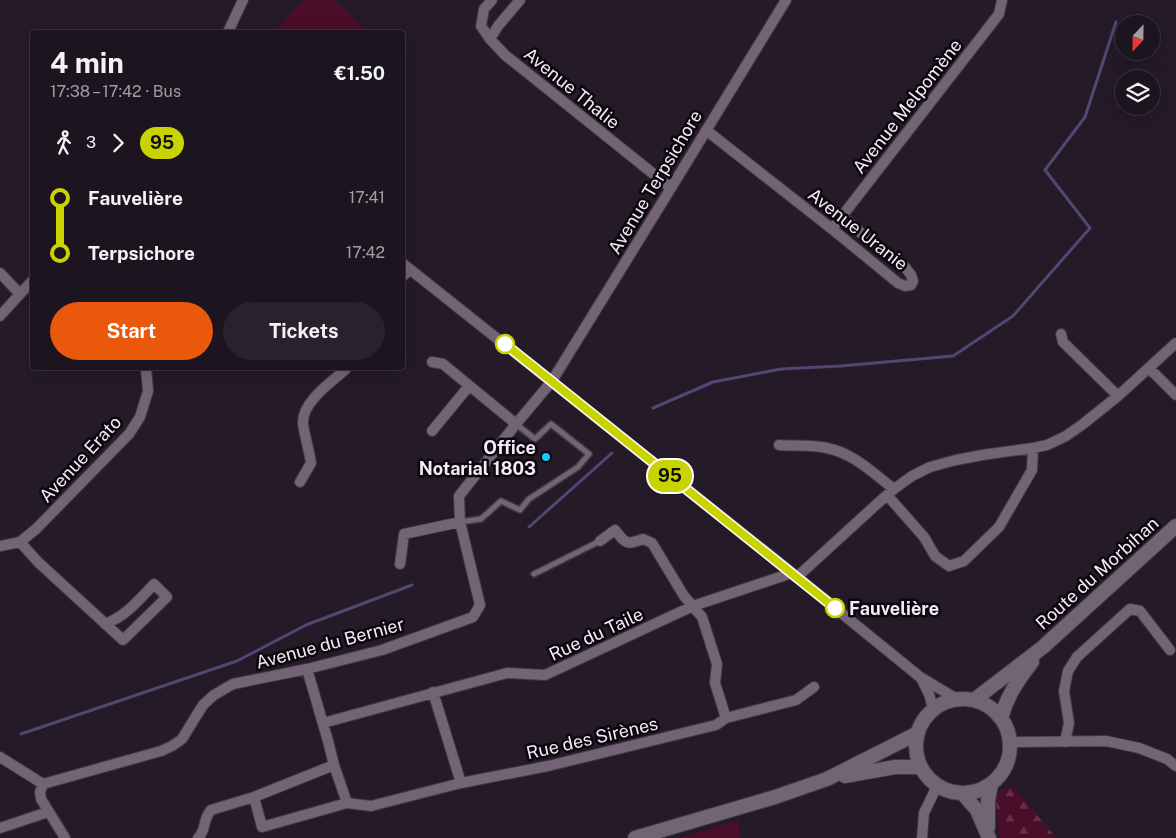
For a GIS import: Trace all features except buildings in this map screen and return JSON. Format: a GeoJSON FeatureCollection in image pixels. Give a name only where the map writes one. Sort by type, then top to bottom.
{"type":"FeatureCollection","features":[{"type":"Feature","properties":{"kind":"main road","name":"Route du Morbihan"},"geometry":{"type":"LineString","coordinates":[[974,700],[1043,647],[1176,526]]}},
{"type":"Feature","properties":{"kind":"main road","name":"Route du Morbihan"},"geometry":{"type":"LineString","coordinates":[[1001,718],[1013,688],[1043,647]]}},
{"type":"Feature","properties":{"kind":"main road"},"geometry":{"type":"LineString","coordinates":[[957,699],[974,700],[994,710],[1006,725],[1010,742],[1009,758],[1002,773],[991,785],[978,792],[954,793],[937,786],[927,778],[920,767],[915,751],[916,734],[920,725],[933,708],[944,702],[957,699]]}},
{"type":"Feature","properties":{"kind":"main road"},"geometry":{"type":"LineString","coordinates":[[635,838],[775,797],[827,779],[916,734]]}},
{"type":"Feature","properties":{"kind":"main road"},"geometry":{"type":"LineString","coordinates":[[827,779],[895,767],[920,767]]}},
{"type":"Feature","properties":{"kind":"main road"},"geometry":{"type":"LineString","coordinates":[[989,835],[988,800],[991,785]]}},
{"type":"Feature","properties":{"kind":"main road"},"geometry":{"type":"LineString","coordinates":[[964,794],[977,810],[989,835]]}},
{"type":"Feature","properties":{"kind":"street"},"geometry":{"type":"LineString","coordinates":[[229,30],[243,0]]}},
{"type":"Feature","properties":{"kind":"street","name":"Avenue Thalie"},"geometry":{"type":"LineString","coordinates":[[492,0],[484,9],[481,26],[505,55],[671,188]]}},
{"type":"Feature","properties":{"kind":"street"},"geometry":{"type":"LineString","coordinates":[[490,39],[498,26],[520,0]]}},
{"type":"Feature","properties":{"kind":"street","name":"Avenue Terpsichore"},"geometry":{"type":"LineString","coordinates":[[552,382],[786,0]]}},
{"type":"Feature","properties":{"kind":"street","name":"Avenue Melpomène"},"geometry":{"type":"LineString","coordinates":[[832,229],[999,14],[1002,0]]}},
{"type":"Feature","properties":{"kind":"street","name":"Avenue Uranie"},"geometry":{"type":"LineString","coordinates":[[706,130],[898,283],[906,286],[911,285],[913,281],[905,267],[860,233],[842,216]]}},
{"type":"Feature","properties":{"kind":"street"},"geometry":{"type":"LineString","coordinates":[[406,266],[794,574],[920,678],[957,699]]}},
{"type":"Feature","properties":{"kind":"street"},"geometry":{"type":"LineString","coordinates":[[0,273],[20,294]]}},
{"type":"Feature","properties":{"kind":"street"},"geometry":{"type":"LineString","coordinates":[[0,316],[30,283]]}},
{"type":"Feature","properties":{"kind":"street"},"geometry":{"type":"LineString","coordinates":[[1061,334],[1062,342],[1118,396]]}},
{"type":"Feature","properties":{"kind":"street","name":"Rue du Taile"},"geometry":{"type":"LineString","coordinates":[[323,723],[507,673],[545,676],[693,606],[794,574],[912,476],[930,467],[956,460],[1047,445],[1066,436],[1118,396],[1176,343]]}},
{"type":"Feature","properties":{"kind":"street"},"geometry":{"type":"LineString","coordinates":[[432,362],[443,364],[516,424]]}},
{"type":"Feature","properties":{"kind":"street"},"geometry":{"type":"LineString","coordinates":[[1149,368],[1176,395]]}},
{"type":"Feature","properties":{"kind":"street","name":"Avenue Erato"},"geometry":{"type":"LineString","coordinates":[[20,542],[129,434],[140,417],[148,391],[146,370]]}},
{"type":"Feature","properties":{"kind":"street"},"geometry":{"type":"LineString","coordinates":[[300,482],[311,463],[303,422],[308,406],[345,370]]}},
{"type":"Feature","properties":{"kind":"street","name":"Avenue du Bernier"},"geometry":{"type":"LineString","coordinates":[[43,784],[161,751],[172,746],[182,739],[203,705],[214,695],[233,684],[308,669],[382,650],[473,617],[480,605],[460,522],[459,496],[552,382]]}},
{"type":"Feature","properties":{"kind":"street"},"geometry":{"type":"LineString","coordinates":[[432,431],[469,386]]}},
{"type":"Feature","properties":{"kind":"street"},"geometry":{"type":"LineString","coordinates":[[780,445],[825,447],[837,450],[864,466],[891,492],[924,537],[935,556],[949,566],[964,561],[999,527],[1032,470],[1032,448]]}},
{"type":"Feature","properties":{"kind":"street"},"geometry":{"type":"LineString","coordinates":[[400,564],[404,534],[460,522]]}},
{"type":"Feature","properties":{"kind":"street"},"geometry":{"type":"LineString","coordinates":[[600,542],[615,530],[624,541],[631,543],[643,539],[652,543],[684,596],[702,617],[717,664],[715,684],[726,718]]}},
{"type":"Feature","properties":{"kind":"street"},"geometry":{"type":"LineString","coordinates":[[0,546],[20,542],[38,562],[105,624],[123,640],[167,597],[154,584],[128,611],[116,620],[105,624]]}},
{"type":"Feature","properties":{"kind":"street"},"geometry":{"type":"LineString","coordinates":[[1065,742],[1069,723],[1064,691],[1068,671],[1077,657],[1130,609],[1140,611],[1170,650]]}},
{"type":"Feature","properties":{"kind":"street"},"geometry":{"type":"LineString","coordinates":[[254,797],[262,827],[347,803],[334,765],[308,669]]}},
{"type":"Feature","properties":{"kind":"street"},"geometry":{"type":"LineString","coordinates":[[920,678],[929,694],[933,708]]}},
{"type":"Feature","properties":{"kind":"street","name":"Rue des Sirènes"},"geometry":{"type":"LineString","coordinates":[[347,803],[372,806],[461,783],[548,766],[716,725],[726,718],[796,700],[814,687]]}},
{"type":"Feature","properties":{"kind":"street"},"geometry":{"type":"LineString","coordinates":[[433,692],[461,783]]}},
{"type":"Feature","properties":{"kind":"street"},"geometry":{"type":"LineString","coordinates":[[1010,742],[1106,741],[1139,748],[1167,759],[1176,766]]}},
{"type":"Feature","properties":{"kind":"street"},"geometry":{"type":"LineString","coordinates":[[0,757],[43,784],[40,792],[41,799],[65,838]]}},
{"type":"Feature","properties":{"kind":"street"},"geometry":{"type":"LineString","coordinates":[[198,838],[203,833],[206,815],[211,810],[254,797],[334,765]]}},
{"type":"Feature","properties":{"kind":"street"},"geometry":{"type":"LineString","coordinates":[[922,838],[924,813],[937,786]]}},
{"type":"Feature","properties":{"kind":"street"},"geometry":{"type":"LineString","coordinates":[[0,828],[48,812]]}},
{"type":"Feature","properties":{"kind":"lane"},"geometry":{"type":"LineString","coordinates":[[460,522],[481,519],[501,501],[520,510],[529,499],[578,467],[589,454],[551,424],[535,439],[516,424]]}},
{"type":"Feature","properties":{"kind":"lane"},"geometry":{"type":"LineString","coordinates":[[534,574],[600,542]]}},
{"type":"Feature","properties":{"kind":"green space"},"geometry":{"type":"Polygon","coordinates":[[[304,0],[334,0],[364,28],[362,30],[279,30],[277,28],[304,0]]]}},
{"type":"Feature","properties":{"kind":"green space"},"geometry":{"type":"Polygon","coordinates":[[[1014,787],[1056,838],[1000,838],[995,792],[1014,787]]]}},
{"type":"Feature","properties":{"kind":"green space"},"geometry":{"type":"Polygon","coordinates":[[[738,821],[740,838],[678,838],[738,821]]]}},
{"type":"Feature","properties":{"kind":"waterway"},"geometry":{"type":"LineString","coordinates":[[653,408],[713,382],[781,369],[841,366],[953,356],[1013,316],[1090,228],[1045,170],[1085,117],[1115,25]]}},
{"type":"Feature","properties":{"kind":"waterway"},"geometry":{"type":"LineString","coordinates":[[529,527],[612,453]]}},
{"type":"Feature","properties":{"kind":"waterway"},"geometry":{"type":"LineString","coordinates":[[21,734],[237,661],[306,625],[412,585]]}},
{"type":"Feature","properties":{"kind":"bus line","name":"95"},"geometry":{"type":"LineString","coordinates":[[505,344],[835,608]]}},
{"type":"Feature","properties":{"kind":"place","name":"Office Notarial 1803"},"geometry":{"type":"Point","coordinates":[546,457]}},
{"type":"Feature","properties":{"kind":"place","name":"Fauvelière"},"geometry":{"type":"Point","coordinates":[835,608]}}]}
